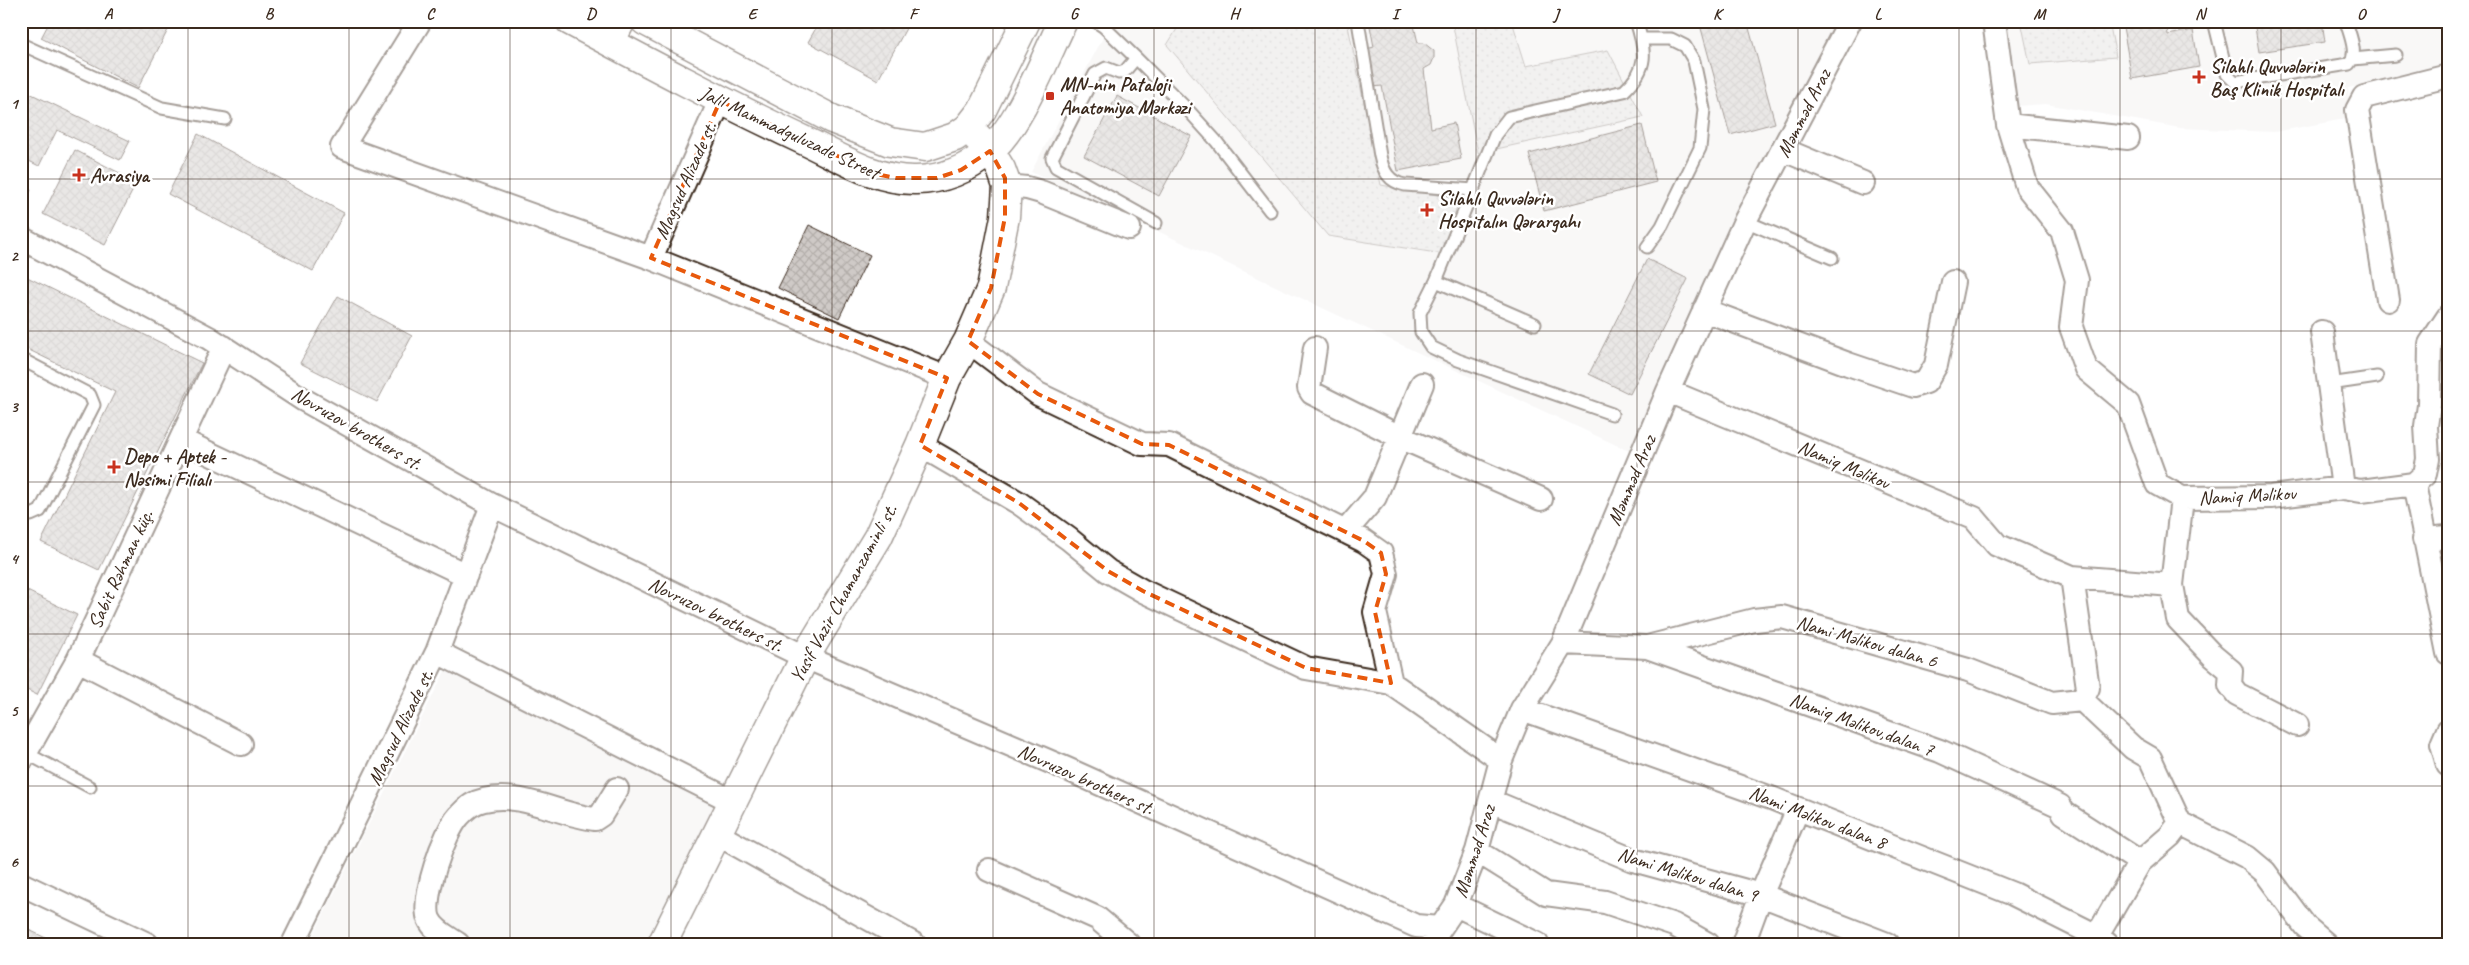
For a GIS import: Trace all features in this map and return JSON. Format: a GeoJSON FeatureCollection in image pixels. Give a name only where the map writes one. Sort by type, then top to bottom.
{"type":"FeatureCollection","features":[{"type":"Feature","properties":{"kind":"main road","name":"Jalil Mammadguluzade Street"},"geometry":{"type":"LineString","coordinates":[[570,21],[616,32],[720,101],[876,174],[915,180],[937,178],[961,170],[990,151],[1017,114],[1063,21]]}},
{"type":"Feature","properties":{"kind":"main road","name":"Jalil Mammadguluzade Street"},"geometry":{"type":"LineString","coordinates":[[645,21],[832,119],[890,142],[925,146],[955,137],[968,128],[982,110],[992,92],[1026,21]]}},
{"type":"Feature","properties":{"kind":"main road","name":"Yusif Vazir Chamanzaminli st."},"geometry":{"type":"LineString","coordinates":[[662,944],[805,657],[878,537],[920,445],[947,378],[968,341],[991,288],[1005,217],[1007,186],[1001,169],[990,151],[968,128]]}},
{"type":"Feature","properties":{"kind":"street"},"geometry":{"type":"LineString","coordinates":[[420,21],[342,147],[651,258],[947,378]]}},
{"type":"Feature","properties":{"kind":"street","name":"Məmməd Araz"},"geometry":{"type":"LineString","coordinates":[[1435,936],[1456,905],[1477,851],[1501,760],[1522,709],[1563,643],[1668,391],[1745,221],[1784,150],[1850,21]]}},
{"type":"Feature","properties":{"kind":"street"},"geometry":{"type":"LineString","coordinates":[[1994,21],[2008,125],[2027,187],[2062,232],[2077,280],[2071,327],[2086,368],[2128,404],[2158,484],[2182,498]]}},
{"type":"Feature","properties":{"kind":"street"},"geometry":{"type":"LineString","coordinates":[[2388,300],[2357,110],[2364,97],[2448,76]]}},
{"type":"Feature","properties":{"kind":"street","name":"Magsud Alizade st."},"geometry":{"type":"LineString","coordinates":[[651,258],[720,101]]}},
{"type":"Feature","properties":{"kind":"street"},"geometry":{"type":"LineString","coordinates":[[2008,125],[2128,138]]}},
{"type":"Feature","properties":{"kind":"street"},"geometry":{"type":"LineString","coordinates":[[1784,150],[1863,183]]}},
{"type":"Feature","properties":{"kind":"street"},"geometry":{"type":"LineString","coordinates":[[1007,186],[1034,190],[1129,228]]}},
{"type":"Feature","properties":{"kind":"street","name":"Novruzov brothers st."},"geometry":{"type":"LineString","coordinates":[[21,238],[224,347],[304,400],[492,505],[805,657],[1067,769],[1435,936]]}},
{"type":"Feature","properties":{"kind":"street"},"geometry":{"type":"LineString","coordinates":[[1704,310],[1848,364],[1913,386],[1926,382],[1936,365],[1953,282]]}},
{"type":"Feature","properties":{"kind":"street"},"geometry":{"type":"LineString","coordinates":[[2448,316],[2430,344],[2429,405],[2426,426],[2428,459],[2425,474],[2414,484],[2448,653]]}},
{"type":"Feature","properties":{"kind":"street"},"geometry":{"type":"LineString","coordinates":[[2322,332],[2343,488]]}},
{"type":"Feature","properties":{"kind":"street"},"geometry":{"type":"LineString","coordinates":[[968,341],[1038,394],[1142,444],[1169,445],[1364,541],[1381,553],[1385,563],[1386,574],[1375,612],[1390,683]]}},
{"type":"Feature","properties":{"kind":"street","name":"Sabit Rəhman küç."},"geometry":{"type":"LineString","coordinates":[[24,757],[78,660],[224,347]]}},
{"type":"Feature","properties":{"kind":"street"},"geometry":{"type":"LineString","coordinates":[[1316,348],[1309,388],[1312,393],[1400,437],[1541,499]]}},
{"type":"Feature","properties":{"kind":"street"},"geometry":{"type":"LineString","coordinates":[[1345,532],[1375,497],[1422,384]]}},
{"type":"Feature","properties":{"kind":"street","name":"Namiq Məlikov"},"geometry":{"type":"LineString","coordinates":[[1668,391],[1974,518],[1997,545],[2072,577],[2172,585],[2182,498],[2271,497],[2343,488],[2361,492],[2414,484]]}},
{"type":"Feature","properties":{"kind":"street"},"geometry":{"type":"LineString","coordinates":[[181,440],[466,575]]}},
{"type":"Feature","properties":{"kind":"street"},"geometry":{"type":"LineString","coordinates":[[920,445],[1019,503],[1069,539],[1108,571],[1143,591],[1306,668],[1390,683],[1501,760]]}},
{"type":"Feature","properties":{"kind":"street","name":"Magsud Alizade st."},"geometry":{"type":"LineString","coordinates":[[292,944],[437,652],[492,505]]}},
{"type":"Feature","properties":{"kind":"street"},"geometry":{"type":"LineString","coordinates":[[2424,539],[2448,537]]}},
{"type":"Feature","properties":{"kind":"street"},"geometry":{"type":"LineString","coordinates":[[2072,577],[2088,688],[2082,700],[2133,748],[2150,758],[2180,823],[2247,857],[2265,872],[2305,926],[2326,944]]}},
{"type":"Feature","properties":{"kind":"street"},"geometry":{"type":"LineString","coordinates":[[2172,585],[2178,619],[2213,656],[2231,671],[2230,685],[2237,694],[2297,725]]}},
{"type":"Feature","properties":{"kind":"street","name":"Nami Məlikov dalan 6"},"geometry":{"type":"LineString","coordinates":[[1648,647],[1754,620],[1782,617],[1968,670],[2052,703],[2082,700]]}},
{"type":"Feature","properties":{"kind":"street","name":"Namiq Məlikov,dalan 7"},"geometry":{"type":"LineString","coordinates":[[1563,643],[1648,647],[1940,751],[2060,806],[2064,813],[2140,862]]}},
{"type":"Feature","properties":{"kind":"street"},"geometry":{"type":"LineString","coordinates":[[437,652],[732,801]]}},
{"type":"Feature","properties":{"kind":"street"},"geometry":{"type":"LineString","coordinates":[[78,660],[241,744]]}},
{"type":"Feature","properties":{"kind":"street","name":"Nami Məlikov dalan 8"},"geometry":{"type":"LineString","coordinates":[[1522,709],[1798,809],[2013,894],[2102,940]]}},
{"type":"Feature","properties":{"kind":"street"},"geometry":{"type":"LineString","coordinates":[[2448,730],[2442,744],[2448,765]]}},
{"type":"Feature","properties":{"kind":"street"},"geometry":{"type":"LineString","coordinates":[[458,944],[434,928],[427,910],[431,878],[458,817],[472,804],[494,798],[523,801],[596,819],[601,815],[616,789]]}},
{"type":"Feature","properties":{"kind":"street","name":"Nami Məlikov dalan 9"},"geometry":{"type":"LineString","coordinates":[[1491,801],[1633,860],[1761,895],[1887,944]]}},
{"type":"Feature","properties":{"kind":"street"},"geometry":{"type":"LineString","coordinates":[[1743,944],[1761,895],[1798,809]]}},
{"type":"Feature","properties":{"kind":"street"},"geometry":{"type":"LineString","coordinates":[[2102,940],[2140,862],[2170,836],[2180,823]]}},
{"type":"Feature","properties":{"kind":"street"},"geometry":{"type":"LineString","coordinates":[[717,834],[914,944]]}},
{"type":"Feature","properties":{"kind":"street"},"geometry":{"type":"LineString","coordinates":[[1477,851],[1546,894],[1605,902],[1674,925],[1708,944]]}},
{"type":"Feature","properties":{"kind":"street"},"geometry":{"type":"LineString","coordinates":[[989,870],[1097,918],[1128,944]]}},
{"type":"Feature","properties":{"kind":"street"},"geometry":{"type":"LineString","coordinates":[[21,884],[147,944]]}},
{"type":"Feature","properties":{"kind":"street"},"geometry":{"type":"LineString","coordinates":[[1456,905],[1536,944]]}},
{"type":"Feature","properties":{"kind":"lane"},"geometry":{"type":"LineString","coordinates":[[1095,21],[1136,58],[1216,141],[1270,211]]}},
{"type":"Feature","properties":{"kind":"lane"},"geometry":{"type":"LineString","coordinates":[[1358,21],[1380,156],[1387,174],[1397,183],[1404,185],[1474,190]]}},
{"type":"Feature","properties":{"kind":"lane"},"geometry":{"type":"LineString","coordinates":[[1612,414],[1518,383],[1430,347],[1421,332],[1420,313],[1436,281],[1495,135],[1509,117],[1624,91],[1638,78],[1644,55],[1636,21]]}},
{"type":"Feature","properties":{"kind":"lane"},"geometry":{"type":"LineString","coordinates":[[2214,21],[2226,74],[2235,82],[2349,64],[2353,59],[2354,51],[2346,21]]}},
{"type":"Feature","properties":{"kind":"lane"},"geometry":{"type":"LineString","coordinates":[[1641,38],[1672,39],[1685,46],[1694,61],[1704,110],[1700,148],[1662,226],[1647,247]]}},
{"type":"Feature","properties":{"kind":"lane"},"geometry":{"type":"LineString","coordinates":[[21,44],[162,108],[226,119]]}},
{"type":"Feature","properties":{"kind":"lane"},"geometry":{"type":"LineString","coordinates":[[2353,59],[2396,55]]}},
{"type":"Feature","properties":{"kind":"lane"},"geometry":{"type":"LineString","coordinates":[[1136,58],[1125,71],[1119,73],[1106,68],[1095,74],[1052,158],[1052,162],[1056,167],[1156,223]]}},
{"type":"Feature","properties":{"kind":"lane"},"geometry":{"type":"LineString","coordinates":[[1745,221],[1832,258]]}},
{"type":"Feature","properties":{"kind":"lane"},"geometry":{"type":"LineString","coordinates":[[1436,281],[1535,324]]}},
{"type":"Feature","properties":{"kind":"lane"},"geometry":{"type":"LineString","coordinates":[[21,359],[90,395],[94,405],[40,511],[31,515],[21,512]]}},
{"type":"Feature","properties":{"kind":"lane"},"geometry":{"type":"LineString","coordinates":[[2330,384],[2377,377]]}},
{"type":"Feature","properties":{"kind":"lane"},"geometry":{"type":"LineString","coordinates":[[24,757],[90,787]]}},
{"type":"Feature","properties":{"kind":"highlighted area"},"geometry":{"type":"Polygon","coordinates":[[[720,101],[876,174],[896,178],[937,178],[961,170],[990,151],[1005,178],[1005,217],[991,288],[968,341],[1038,394],[1142,444],[1169,445],[1364,541],[1381,553],[1386,574],[1375,612],[1391,683],[1306,668],[1143,591],[1108,571],[1019,503],[920,445],[947,378],[651,258],[720,101]]]}},
{"type":"Feature","properties":{"kind":"shaded area","name":"Silahlı Quvvələrin Hospitalın Qərargahı"},"geometry":{"type":"Polygon","coordinates":[[[1112,21],[1839,21],[1723,248],[1629,451],[1031,172],[1112,21]]]}},
{"type":"Feature","properties":{"kind":"shaded area"},"geometry":{"type":"Polygon","coordinates":[[[1182,21],[1347,21],[1381,185],[1459,199],[1443,254],[1328,236],[1167,45],[1182,21]]]}},
{"type":"Feature","properties":{"kind":"shaded area"},"geometry":{"type":"Polygon","coordinates":[[[1452,21],[1512,21],[1526,66],[1608,50],[1643,117],[1478,153],[1452,21]]]}},
{"type":"Feature","properties":{"kind":"shaded area","name":"Silahlı Quvvələrin Baş Klinik Hospitalı"},"geometry":{"type":"Polygon","coordinates":[[[1999,21],[2448,21],[2448,66],[2348,88],[2350,118],[2274,132],[2180,128],[2046,104],[1999,107],[1999,21]]]}},
{"type":"Feature","properties":{"kind":"shaded area"},"geometry":{"type":"Polygon","coordinates":[[[2021,21],[2109,21],[2116,57],[2030,64],[2021,21]]]}},
{"type":"Feature","properties":{"kind":"shaded area"},"geometry":{"type":"Polygon","coordinates":[[[448,665],[717,799],[644,944],[327,944],[313,936],[448,665]]]}},
{"type":"Feature","properties":{"kind":"building"},"geometry":{"type":"Polygon","coordinates":[[[50,21],[156,21],[169,28],[138,88],[41,38],[50,21]]]}},
{"type":"Feature","properties":{"kind":"building"},"geometry":{"type":"Polygon","coordinates":[[[820,21],[910,21],[878,80],[808,42],[820,21]]]}},
{"type":"Feature","properties":{"kind":"building"},"geometry":{"type":"Polygon","coordinates":[[[1369,21],[1413,21],[1418,43],[1424,43],[1434,51],[1431,65],[1424,69],[1431,128],[1454,123],[1461,159],[1398,171],[1382,86],[1373,87],[1366,49],[1374,47],[1369,21]]]}},
{"type":"Feature","properties":{"kind":"building"},"geometry":{"type":"Polygon","coordinates":[[[1699,21],[1774,21],[1749,28],[1775,123],[1730,135],[1699,21]]]}},
{"type":"Feature","properties":{"kind":"building"},"geometry":{"type":"Polygon","coordinates":[[[2122,21],[2166,21],[2168,35],[2193,30],[2199,67],[2132,79],[2122,21]]]}},
{"type":"Feature","properties":{"kind":"building"},"geometry":{"type":"Polygon","coordinates":[[[2254,21],[2322,21],[2325,42],[2259,52],[2254,21]]]}},
{"type":"Feature","properties":{"kind":"building"},"geometry":{"type":"Polygon","coordinates":[[[21,89],[130,141],[120,160],[57,130],[39,166],[21,157],[21,89]]]}},
{"type":"Feature","properties":{"kind":"building"},"geometry":{"type":"Polygon","coordinates":[[[1117,96],[1191,136],[1159,196],[1084,156],[1117,96]]]}},
{"type":"Feature","properties":{"kind":"building"},"geometry":{"type":"Polygon","coordinates":[[[1642,125],[1656,182],[1544,211],[1529,154],[1642,125]]]}},
{"type":"Feature","properties":{"kind":"building"},"geometry":{"type":"Polygon","coordinates":[[[198,134],[344,213],[313,271],[168,194],[198,134]]]}},
{"type":"Feature","properties":{"kind":"building"},"geometry":{"type":"Polygon","coordinates":[[[75,150],[137,182],[105,245],[43,214],[75,150]]]}},
{"type":"Feature","properties":{"kind":"building"},"geometry":{"type":"Polygon","coordinates":[[[21,185],[31,190],[21,210],[21,185]]]}},
{"type":"Feature","properties":{"kind":"building"},"geometry":{"type":"Polygon","coordinates":[[[809,225],[870,255],[839,318],[778,288],[809,225]]]}},
{"type":"Feature","properties":{"kind":"building"},"geometry":{"type":"Polygon","coordinates":[[[1647,259],[1688,279],[1630,394],[1589,374],[1647,259]]]}},
{"type":"Feature","properties":{"kind":"building","name":"Depo + Aptek - Nəsimi Filialı"},"geometry":{"type":"Polygon","coordinates":[[[21,274],[202,363],[99,570],[41,542],[115,392],[21,346],[21,274]]]}},
{"type":"Feature","properties":{"kind":"building"},"geometry":{"type":"Polygon","coordinates":[[[338,296],[412,336],[377,402],[300,363],[338,296]]]}},
{"type":"Feature","properties":{"kind":"building"},"geometry":{"type":"Polygon","coordinates":[[[21,588],[77,615],[37,695],[21,687],[21,588]]]}},
{"type":"Feature","properties":{"kind":"building"},"geometry":{"type":"Polygon","coordinates":[[[21,926],[58,944],[21,944],[21,926]]]}},
{"type":"Feature","properties":{"kind":"place","name":"Silahlı Quvvələrin Baş Klinik Hospitalı"},"geometry":{"type":"Point","coordinates":[2199,77]}},
{"type":"Feature","properties":{"kind":"place","name":"MN-nin Pataloji Anatomiya Mərkəzi"},"geometry":{"type":"Point","coordinates":[1050,96]}},
{"type":"Feature","properties":{"kind":"place","name":"Avrasiya"},"geometry":{"type":"Point","coordinates":[79,175]}},
{"type":"Feature","properties":{"kind":"place","name":"Silahlı Quvvələrin Hospitalın Qərargahı"},"geometry":{"type":"Point","coordinates":[1427,210]}},
{"type":"Feature","properties":{"kind":"place","name":"Depo + Aptek - Nəsimi Filialı"},"geometry":{"type":"Point","coordinates":[114,467]}}]}
